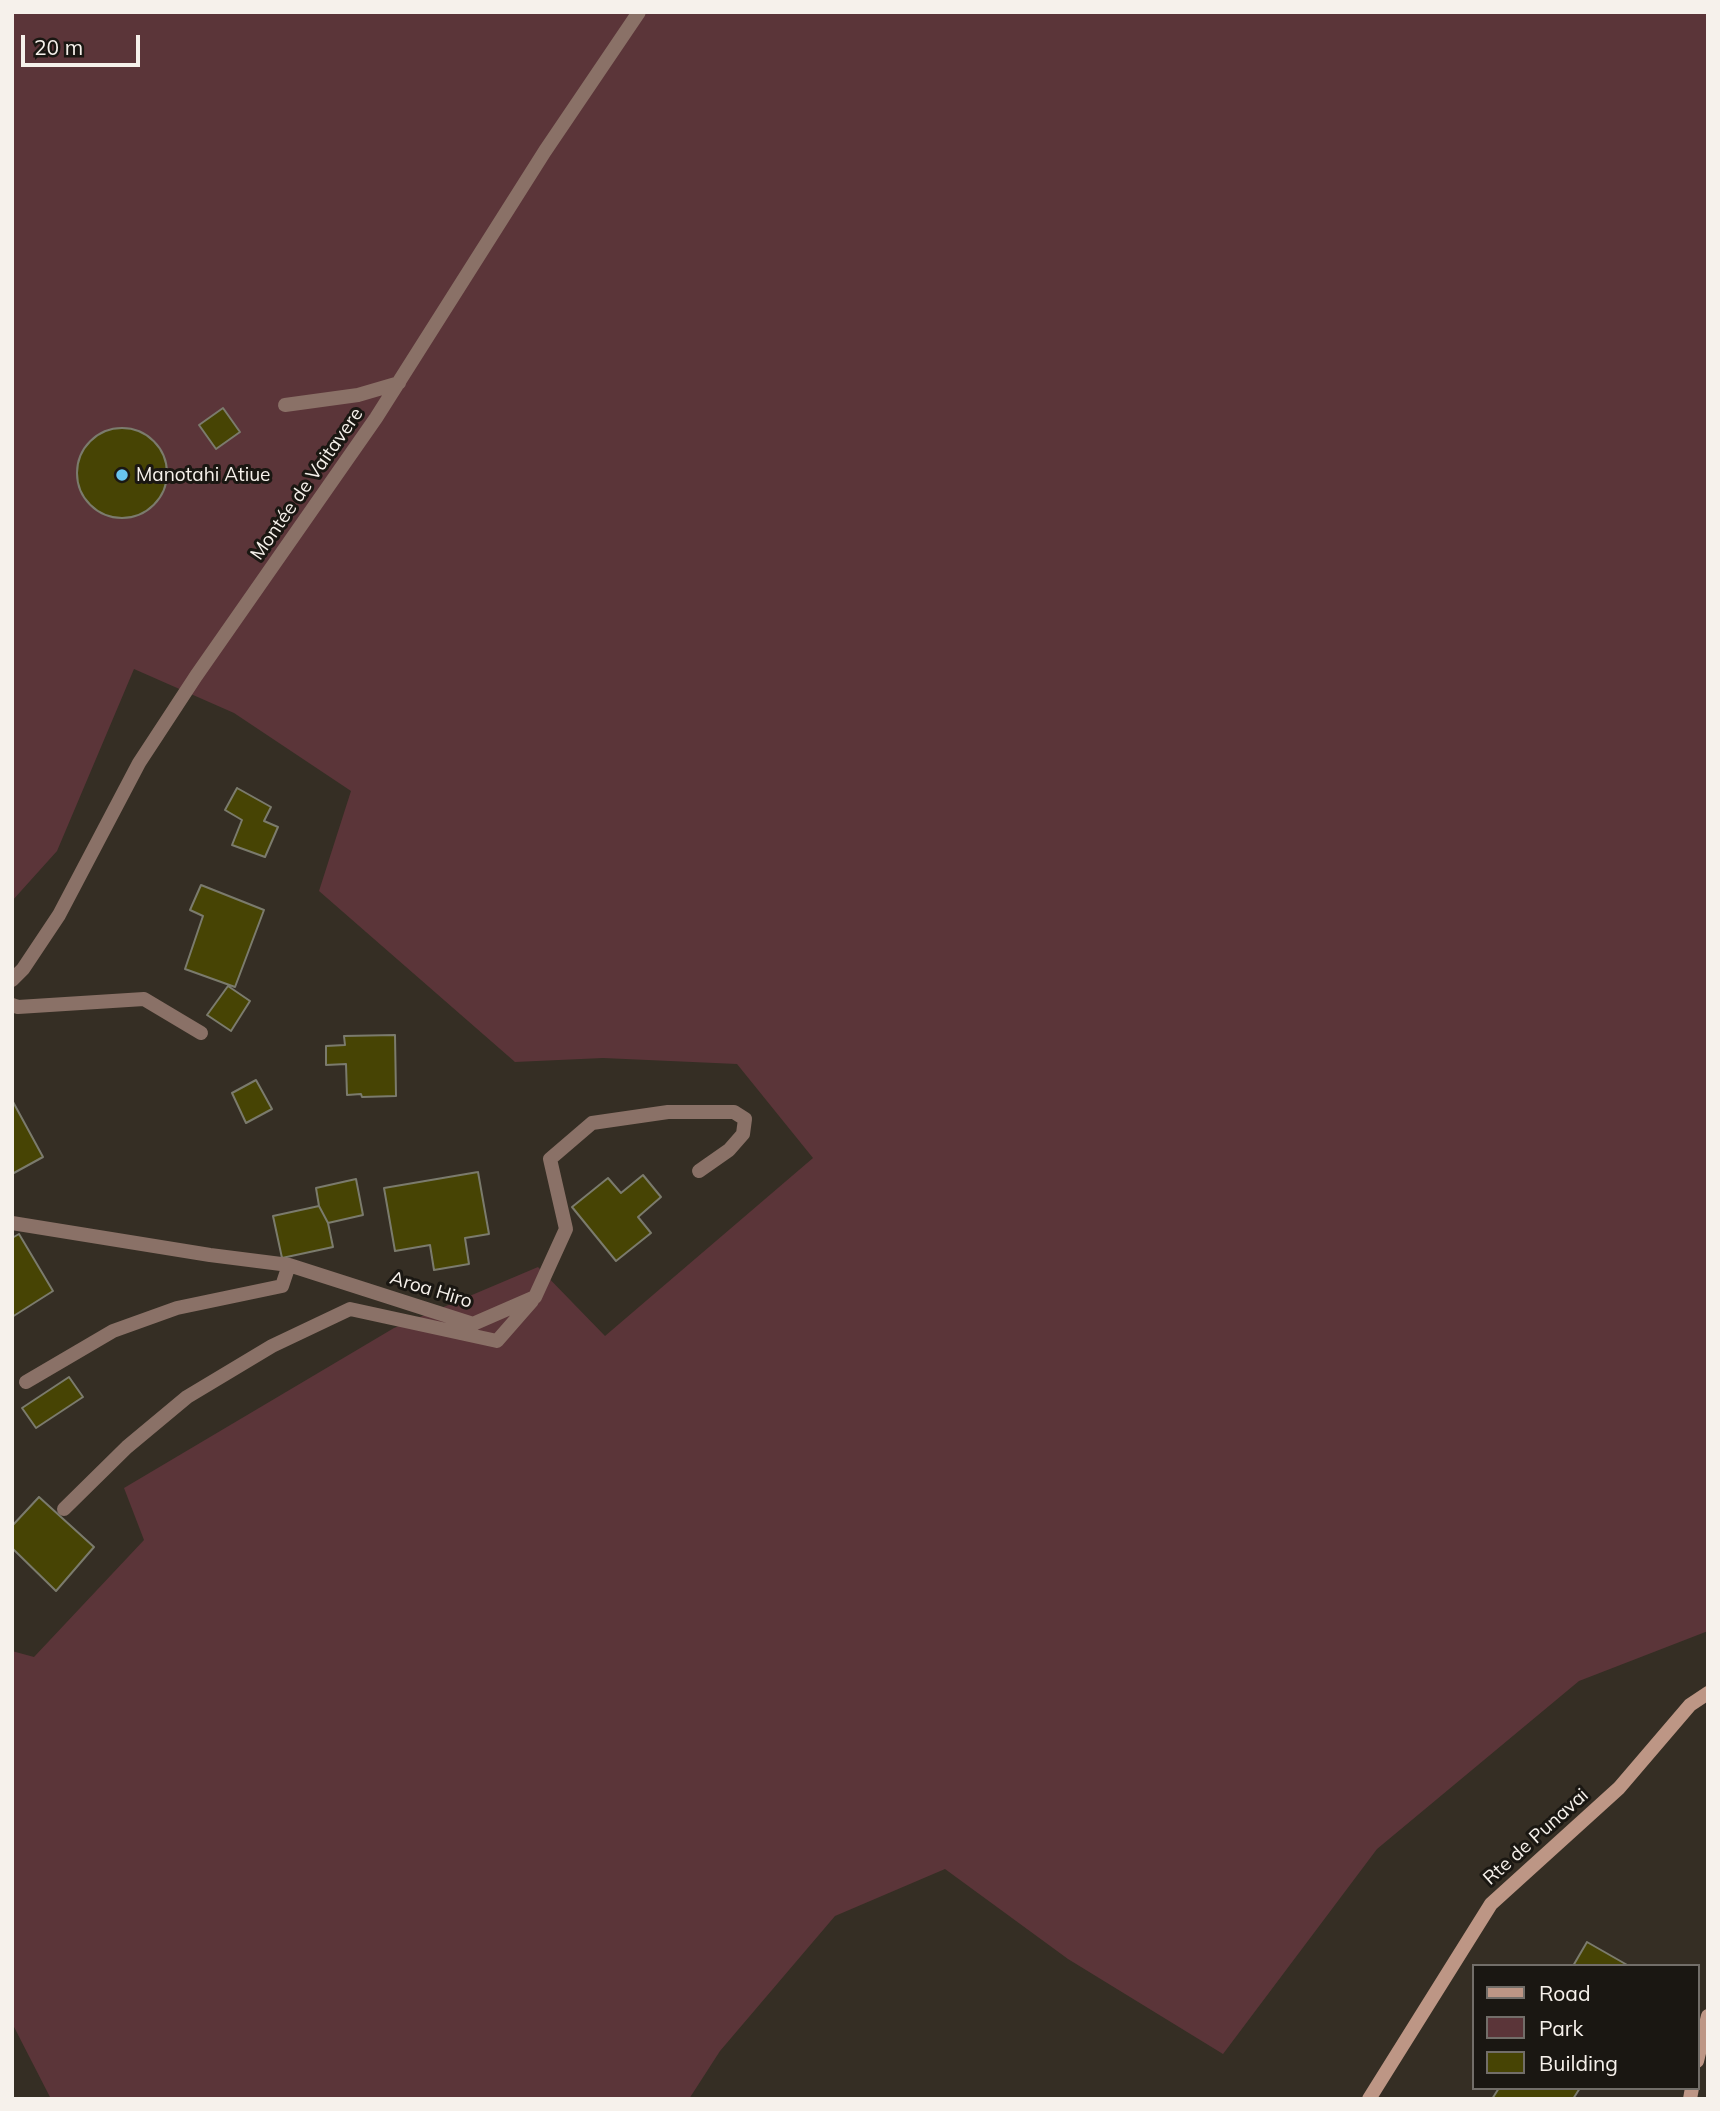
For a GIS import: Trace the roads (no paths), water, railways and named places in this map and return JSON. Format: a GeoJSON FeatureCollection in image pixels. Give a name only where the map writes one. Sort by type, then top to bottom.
{"type":"FeatureCollection","features":[{"type":"Feature","properties":{"kind":"main road","name":"Rte de Punavai"},"geometry":{"type":"LineString","coordinates":[[1369,2099],[1491,1904],[1619,1788],[1690,1705],[1708,1693]]}},
{"type":"Feature","properties":{"kind":"main road"},"geometry":{"type":"LineString","coordinates":[[1699,2053],[1708,2016]]}},
{"type":"Feature","properties":{"kind":"street","name":"Montée de Vaitavere"},"geometry":{"type":"LineString","coordinates":[[12,980],[23,969],[59,915],[139,763],[399,383],[545,151],[639,12]]}},
{"type":"Feature","properties":{"kind":"street"},"geometry":{"type":"LineString","coordinates":[[285,405],[358,395],[399,383]]}},
{"type":"Feature","properties":{"kind":"street"},"geometry":{"type":"LineString","coordinates":[[12,1005],[144,999],[201,1033]]}},
{"type":"Feature","properties":{"kind":"street"},"geometry":{"type":"LineString","coordinates":[[64,1509],[127,1447],[187,1397],[272,1346],[350,1309],[497,1341],[536,1297],[566,1229],[550,1159],[592,1124],[668,1112],[734,1112],[745,1119],[743,1133],[729,1150],[699,1171]]}},
{"type":"Feature","properties":{"kind":"street","name":"Aroa Hiro"},"geometry":{"type":"LineString","coordinates":[[12,1223],[289,1265],[473,1324],[536,1297]]}},
{"type":"Feature","properties":{"kind":"street"},"geometry":{"type":"LineString","coordinates":[[26,1382],[113,1331],[177,1308],[282,1286],[289,1265]]}},
{"type":"Feature","properties":{"kind":"place","name":"Manotahi Atiue"},"geometry":{"type":"Point","coordinates":[122,475]}}]}
